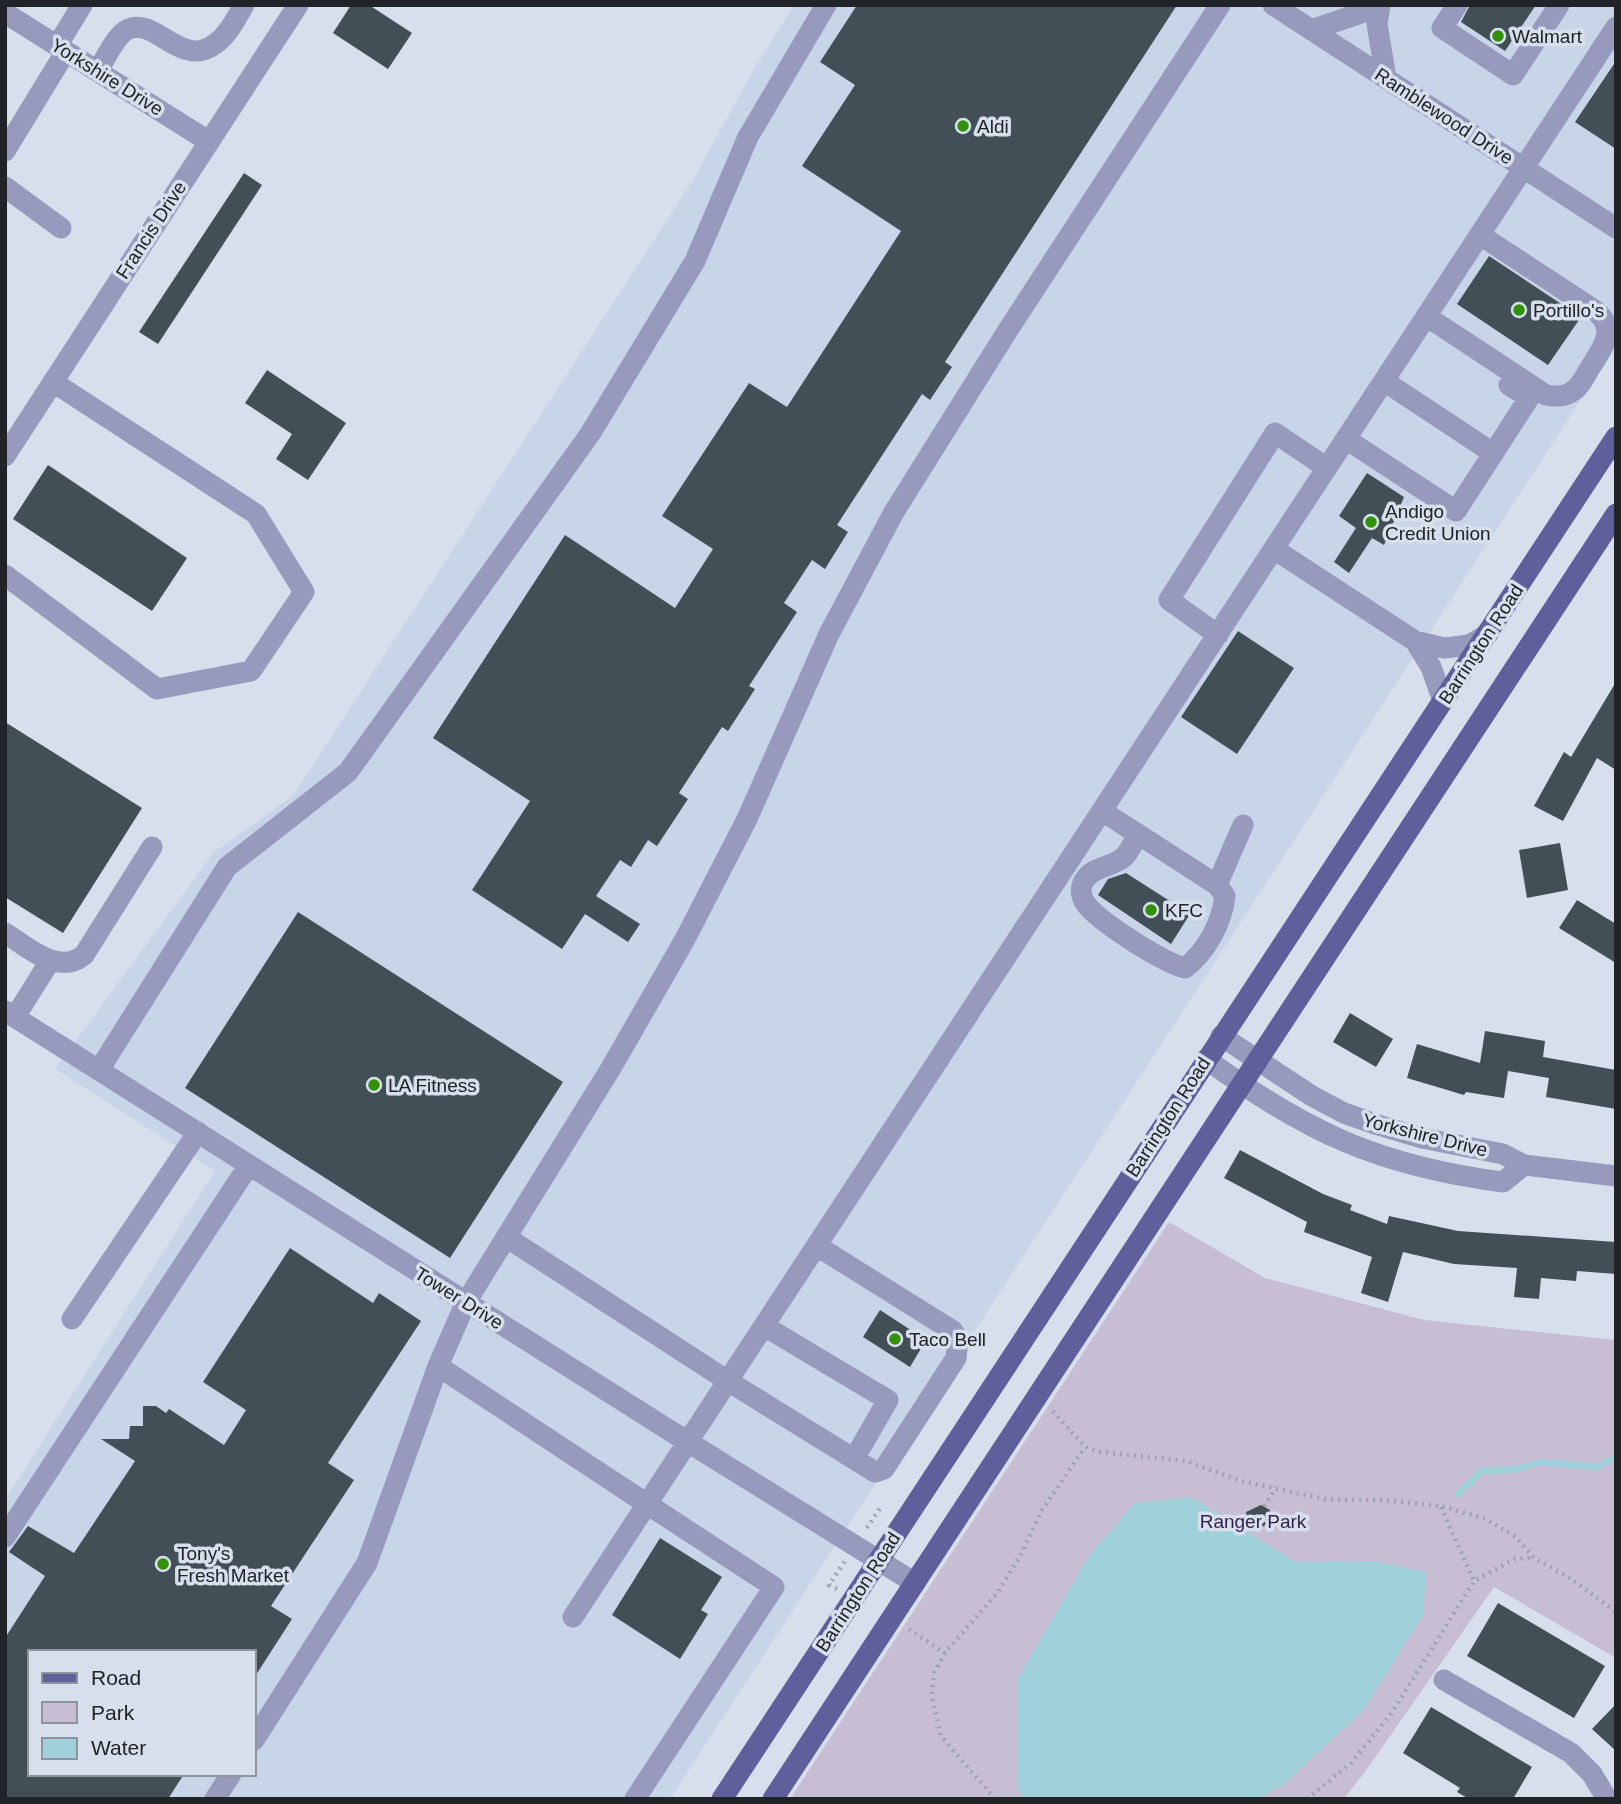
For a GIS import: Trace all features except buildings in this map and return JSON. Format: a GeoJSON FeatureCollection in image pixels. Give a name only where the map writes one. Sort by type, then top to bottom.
{"type":"FeatureCollection","features":[{"type":"Feature","properties":{"kind":"main road","name":"Barrington Road"},"geometry":{"type":"LineString","coordinates":[[722,1799],[1616,437]]}},
{"type":"Feature","properties":{"kind":"main road"},"geometry":{"type":"LineString","coordinates":[[773,1799],[1616,514]]}},
{"type":"Feature","properties":{"kind":"street"},"geometry":{"type":"LineString","coordinates":[[5,151],[82,5]]}},
{"type":"Feature","properties":{"kind":"street"},"geometry":{"type":"LineString","coordinates":[[97,71],[122,34],[129,29],[139,26],[181,50],[195,51],[204,49],[224,37],[244,5]]}},
{"type":"Feature","properties":{"kind":"street","name":"Francis Drive"},"geometry":{"type":"LineString","coordinates":[[5,456],[298,5]]}},
{"type":"Feature","properties":{"kind":"street"},"geometry":{"type":"LineString","coordinates":[[99,1070],[227,867],[348,772],[590,434],[695,261],[748,137],[826,5]]}},
{"type":"Feature","properties":{"kind":"street"},"geometry":{"type":"LineString","coordinates":[[256,1737],[368,1563],[438,1366],[466,1302],[611,1069],[684,941],[747,819],[829,635],[894,512],[1022,309],[1220,5]]}},
{"type":"Feature","properties":{"kind":"street","name":"Ramblewood Drive"},"geometry":{"type":"LineString","coordinates":[[1273,5],[1616,228]]}},
{"type":"Feature","properties":{"kind":"street"},"geometry":{"type":"LineString","coordinates":[[1311,30],[1361,13],[1372,5]]}},
{"type":"Feature","properties":{"kind":"street"},"geometry":{"type":"LineString","coordinates":[[1380,5],[1377,24],[1385,78]]}},
{"type":"Feature","properties":{"kind":"street"},"geometry":{"type":"LineString","coordinates":[[1457,5],[1442,28],[1513,75],[1559,5]]}},
{"type":"Feature","properties":{"kind":"street","name":"Yorkshire Drive"},"geometry":{"type":"LineString","coordinates":[[5,13],[208,141]]}},
{"type":"Feature","properties":{"kind":"street"},"geometry":{"type":"LineString","coordinates":[[573,1616],[1616,27]]}},
{"type":"Feature","properties":{"kind":"street"},"geometry":{"type":"LineString","coordinates":[[5,187],[61,228]]}},
{"type":"Feature","properties":{"kind":"street"},"geometry":{"type":"LineString","coordinates":[[1423,321],[1546,395],[1564,396],[1579,386],[1605,344],[1607,335],[1604,319],[1593,309],[1480,235]]}},
{"type":"Feature","properties":{"kind":"street"},"geometry":{"type":"LineString","coordinates":[[1346,439],[1456,511],[1529,398],[1423,321]]}},
{"type":"Feature","properties":{"kind":"street"},"geometry":{"type":"LineString","coordinates":[[1384,381],[1493,453]]}},
{"type":"Feature","properties":{"kind":"street"},"geometry":{"type":"LineString","coordinates":[[5,575],[158,689],[251,671],[304,592],[256,514],[53,382]]}},
{"type":"Feature","properties":{"kind":"street"},"geometry":{"type":"LineString","coordinates":[[1217,635],[1169,600],[1275,433],[1327,468]]}},
{"type":"Feature","properties":{"kind":"street"},"geometry":{"type":"LineString","coordinates":[[1274,549],[1415,641],[1444,648],[1469,645],[1488,634]]}},
{"type":"Feature","properties":{"kind":"street"},"geometry":{"type":"LineString","coordinates":[[1415,641],[1437,679],[1443,701]]}},
{"type":"Feature","properties":{"kind":"street"},"geometry":{"type":"LineString","coordinates":[[1102,811],[1138,834],[1217,886],[1225,896],[1221,920],[1194,961],[1185,968],[1171,964],[1108,923],[1084,902],[1081,890],[1084,879],[1092,872],[1123,858],[1138,834]]}},
{"type":"Feature","properties":{"kind":"street"},"geometry":{"type":"LineString","coordinates":[[1217,886],[1244,825]]}},
{"type":"Feature","properties":{"kind":"street"},"geometry":{"type":"LineString","coordinates":[[5,933],[50,961],[72,962],[84,956],[152,847]]}},
{"type":"Feature","properties":{"kind":"street"},"geometry":{"type":"LineString","coordinates":[[10,1014],[50,961]]}},
{"type":"Feature","properties":{"kind":"street","name":"Tower Drive"},"geometry":{"type":"LineString","coordinates":[[10,1014],[688,1443],[915,1583]]}},
{"type":"Feature","properties":{"kind":"street","name":"Yorkshire Drive"},"geometry":{"type":"LineString","coordinates":[[1221,1036],[1312,1096],[1344,1113],[1422,1138],[1503,1154],[1524,1165],[1616,1176]]}},
{"type":"Feature","properties":{"kind":"street","name":"Yorkshire Drive"},"geometry":{"type":"LineString","coordinates":[[1206,1059],[1301,1122],[1382,1157],[1453,1176],[1503,1182],[1524,1165]]}},
{"type":"Feature","properties":{"kind":"street"},"geometry":{"type":"LineString","coordinates":[[72,1319],[198,1132]]}},
{"type":"Feature","properties":{"kind":"street"},"geometry":{"type":"LineString","coordinates":[[5,1537],[249,1165]]}},
{"type":"Feature","properties":{"kind":"street"},"geometry":{"type":"LineString","coordinates":[[506,1237],[728,1381],[875,1472],[884,1469],[956,1359],[958,1340],[953,1331],[817,1246]]}},
{"type":"Feature","properties":{"kind":"street"},"geometry":{"type":"LineString","coordinates":[[765,1326],[888,1400],[854,1459]]}},
{"type":"Feature","properties":{"kind":"street"},"geometry":{"type":"LineString","coordinates":[[438,1366],[774,1587],[635,1799]]}},
{"type":"Feature","properties":{"kind":"street"},"geometry":{"type":"LineString","coordinates":[[1444,1680],[1571,1753],[1592,1774],[1607,1799]]}},
{"type":"Feature","properties":{"kind":"street"},"geometry":{"type":"LineString","coordinates":[[215,1799],[230,1776]]}},
{"type":"Feature","properties":{"kind":"path"},"geometry":{"type":"LineString","coordinates":[[1052,1410],[1085,1447],[1100,1452],[1186,1461],[1241,1481],[1325,1499],[1383,1500],[1441,1506],[1486,1519],[1516,1537],[1534,1558],[1570,1578],[1616,1612]]}},
{"type":"Feature","properties":{"kind":"path"},"geometry":{"type":"LineString","coordinates":[[995,1799],[941,1736],[932,1697],[934,1673],[945,1653],[998,1592],[1020,1556],[1042,1510],[1085,1447]]}},
{"type":"Feature","properties":{"kind":"path"},"geometry":{"type":"LineString","coordinates":[[1264,1506],[1276,1488]]}},
{"type":"Feature","properties":{"kind":"path"},"geometry":{"type":"LineString","coordinates":[[1441,1506],[1474,1581]]}},
{"type":"Feature","properties":{"kind":"path"},"geometry":{"type":"LineString","coordinates":[[1307,1799],[1351,1763],[1391,1714],[1474,1581],[1515,1559],[1534,1558]]}},
{"type":"Feature","properties":{"kind":"path"},"geometry":{"type":"LineString","coordinates":[[906,1626],[945,1653]]}},
{"type":"Feature","properties":{"kind":"shaded area"},"geometry":{"type":"Polygon","coordinates":[[[794,5],[1616,5],[1616,346],[670,1799],[5,1799],[5,1500],[215,1171],[55,1069],[214,852],[293,796],[693,180],[753,71],[794,5]]]}},
{"type":"Feature","properties":{"kind":"green space","name":"Ranger Park"},"geometry":{"type":"Polygon","coordinates":[[[1169,1222],[1265,1278],[1424,1320],[1616,1340],[1616,1658],[1494,1587],[1344,1799],[790,1799],[1169,1222]]]}},
{"type":"Feature","properties":{"kind":"water"},"geometry":{"type":"Polygon","coordinates":[[[1191,1497],[1296,1562],[1374,1561],[1426,1572],[1423,1616],[1363,1711],[1283,1785],[1256,1799],[1024,1799],[1018,1789],[1018,1678],[1090,1554],[1135,1503],[1191,1497]]]}},
{"type":"Feature","properties":{"kind":"waterway"},"geometry":{"type":"LineString","coordinates":[[1458,1494],[1482,1471],[1517,1469],[1541,1462],[1597,1467],[1616,1457]]}},
{"type":"Feature","properties":{"kind":"place","name":"Walmart"},"geometry":{"type":"Point","coordinates":[1498,36]}},
{"type":"Feature","properties":{"kind":"place","name":"Aldi"},"geometry":{"type":"Point","coordinates":[963,126]}},
{"type":"Feature","properties":{"kind":"place","name":"Portillo's"},"geometry":{"type":"Point","coordinates":[1519,310]}},
{"type":"Feature","properties":{"kind":"place","name":"Andigo Credit Union"},"geometry":{"type":"Point","coordinates":[1371,522]}},
{"type":"Feature","properties":{"kind":"place","name":"KFC"},"geometry":{"type":"Point","coordinates":[1151,910]}},
{"type":"Feature","properties":{"kind":"place","name":"LA Fitness"},"geometry":{"type":"Point","coordinates":[374,1085]}},
{"type":"Feature","properties":{"kind":"place","name":"Taco Bell"},"geometry":{"type":"Point","coordinates":[895,1339]}},
{"type":"Feature","properties":{"kind":"place","name":"Tony's Fresh Market"},"geometry":{"type":"Point","coordinates":[163,1564]}}]}
